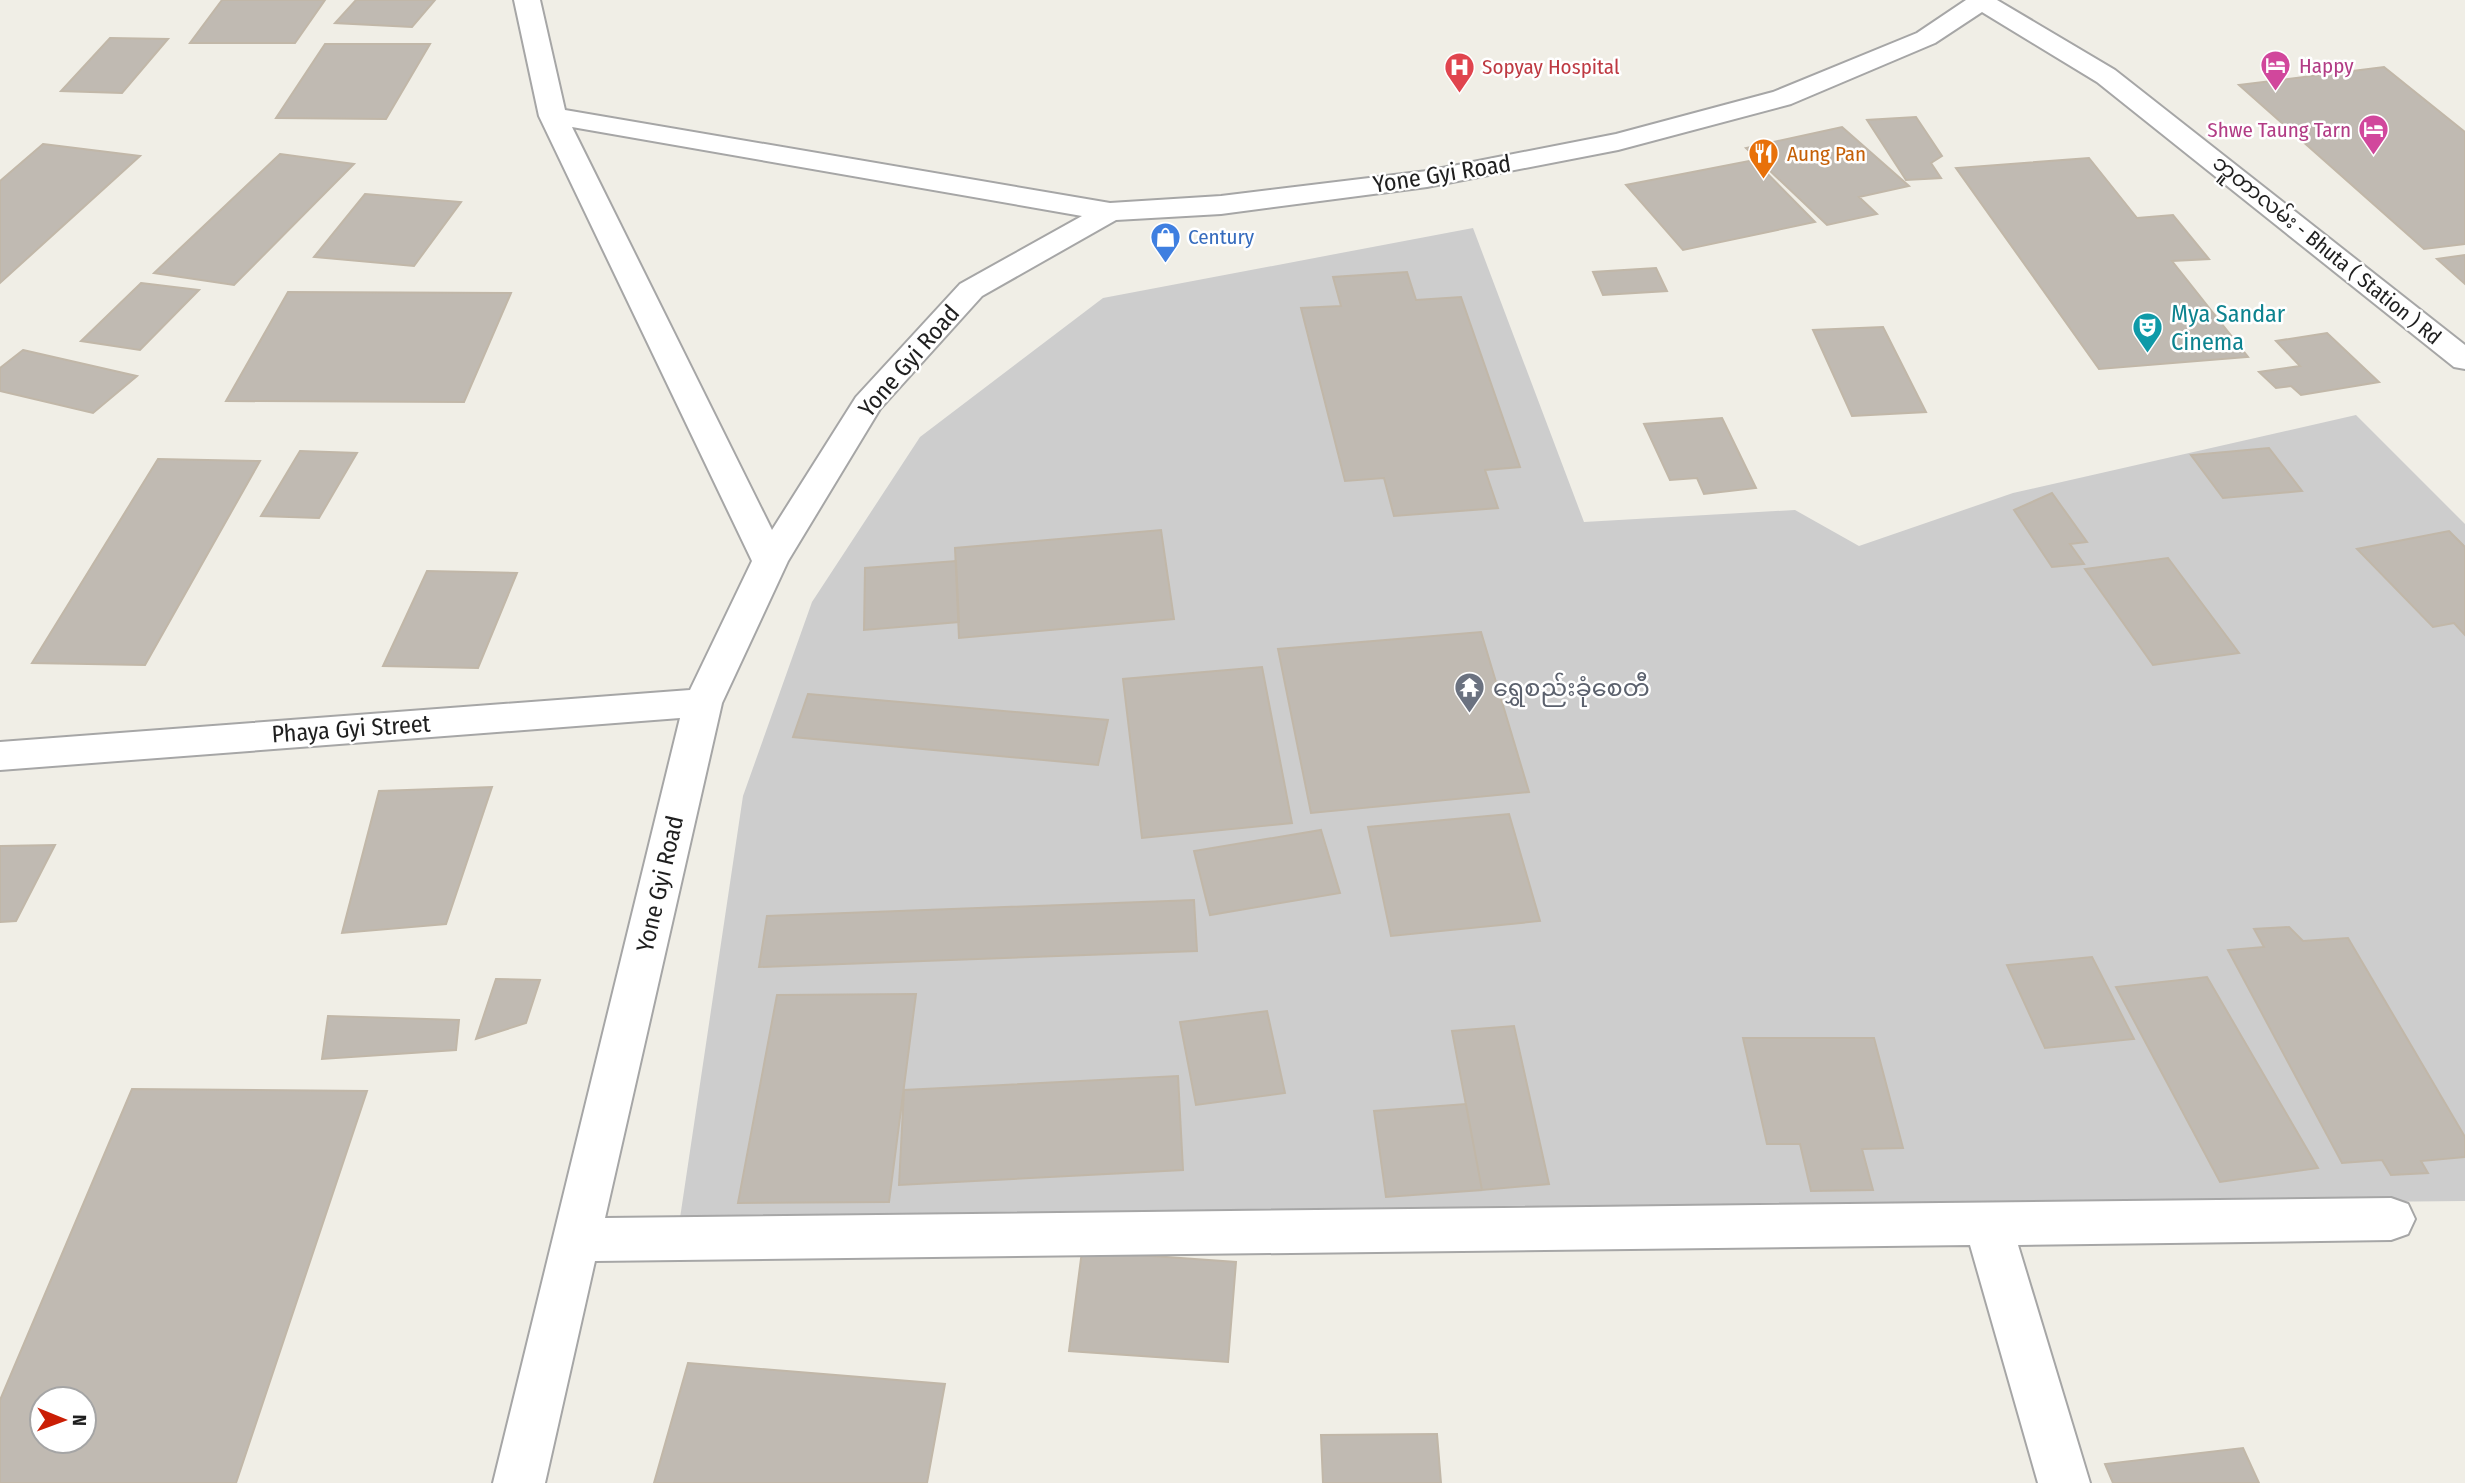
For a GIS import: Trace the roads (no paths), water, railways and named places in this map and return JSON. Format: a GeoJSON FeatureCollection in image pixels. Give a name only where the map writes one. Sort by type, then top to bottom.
{"type":"FeatureCollection","features":[{"type":"Feature","properties":{"kind":"street"},"geometry":{"type":"LineString","coordinates":[[527,0],[553,116],[770,561]]}},
{"type":"Feature","properties":{"kind":"street","name":"Yone Gyi Road"},"geometry":{"type":"LineString","coordinates":[[519,1483],[703,703],[770,561],[867,404],[971,290],[1110,212],[1221,205],[1427,179],[1618,142],[1782,97],[1926,38],[1981,1]]}},
{"type":"Feature","properties":{"kind":"street","name":"ဘူတာလမ်း - Bhuta ( Station ) Rd"},"geometry":{"type":"LineString","coordinates":[[1981,1],[2106,76],[2465,360]]}},
{"type":"Feature","properties":{"kind":"street"},"geometry":{"type":"LineString","coordinates":[[553,116],[1110,212]]}},
{"type":"Feature","properties":{"kind":"street","name":"Phaya Gyi Street"},"geometry":{"type":"LineString","coordinates":[[0,756],[703,703]]}},
{"type":"Feature","properties":{"kind":"street"},"geometry":{"type":"LineString","coordinates":[[577,1240],[2390,1219]]}},
{"type":"Feature","properties":{"kind":"street"},"geometry":{"type":"LineString","coordinates":[[1988,1224],[2064,1483]]}},
{"type":"Feature","properties":{"kind":"place","name":"Happy"},"geometry":{"type":"Point","coordinates":[2276,93]}},
{"type":"Feature","properties":{"kind":"place","name":"Sopyay Hospital"},"geometry":{"type":"Point","coordinates":[1459,94]}},
{"type":"Feature","properties":{"kind":"place","name":"Shwe Taung Tarn"},"geometry":{"type":"Point","coordinates":[2374,157]}},
{"type":"Feature","properties":{"kind":"place","name":"Aung Pan"},"geometry":{"type":"Point","coordinates":[1764,181]}},
{"type":"Feature","properties":{"kind":"place","name":"Century"},"geometry":{"type":"Point","coordinates":[1165,264]}},
{"type":"Feature","properties":{"kind":"place","name":"Mya Sandar Cinema"},"geometry":{"type":"Point","coordinates":[2148,355]}},
{"type":"Feature","properties":{"kind":"place","name":"ရွှေစည်းခုံစေတီ"},"geometry":{"type":"Point","coordinates":[1470,715]}}]}
